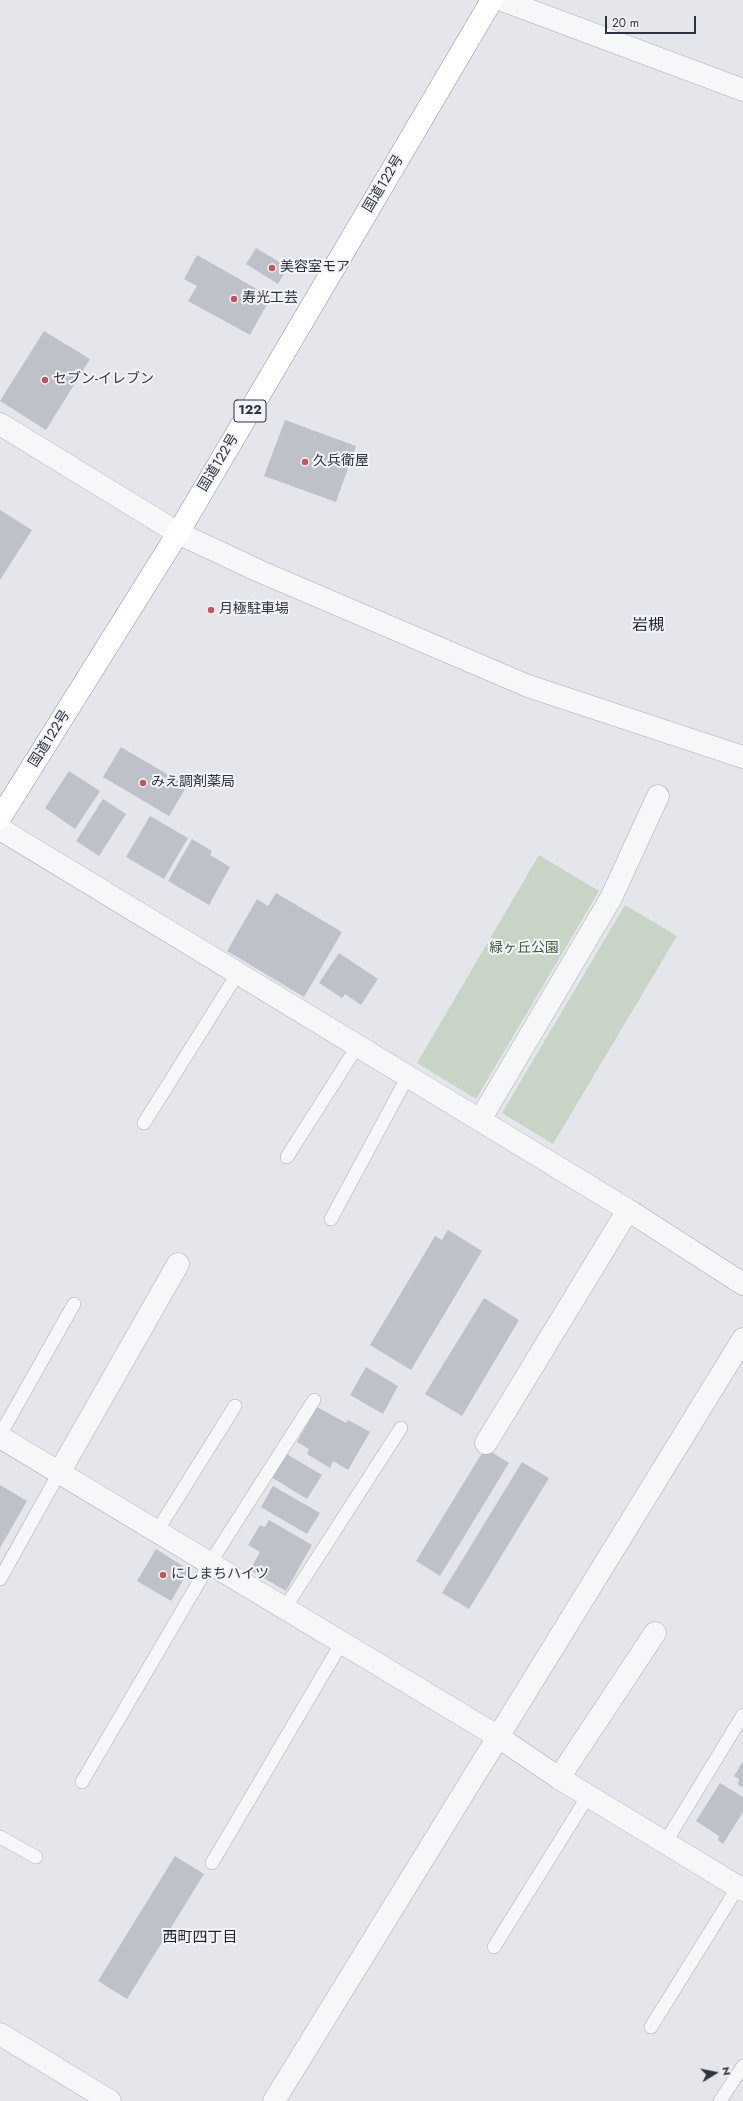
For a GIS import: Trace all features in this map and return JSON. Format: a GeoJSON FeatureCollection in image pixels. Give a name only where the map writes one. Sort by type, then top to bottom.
{"type":"FeatureCollection","features":[{"type":"Feature","properties":{"kind":"highway","name":"国道122号"},"geometry":{"type":"LineString","coordinates":[[0,818],[178,533],[492,0]]}},
{"type":"Feature","properties":{"kind":"street"},"geometry":{"type":"LineString","coordinates":[[502,0],[743,90]]}},
{"type":"Feature","properties":{"kind":"street"},"geometry":{"type":"LineString","coordinates":[[0,424],[178,533],[259,571],[528,686],[743,757]]}},
{"type":"Feature","properties":{"kind":"street"},"geometry":{"type":"LineString","coordinates":[[480,1120],[611,898],[658,796]]}},
{"type":"Feature","properties":{"kind":"street"},"geometry":{"type":"LineString","coordinates":[[0,829],[628,1210],[743,1284]]}},
{"type":"Feature","properties":{"kind":"street"},"geometry":{"type":"LineString","coordinates":[[486,1442],[628,1210]]}},
{"type":"Feature","properties":{"kind":"street"},"geometry":{"type":"LineString","coordinates":[[59,1473],[178,1264]]}},
{"type":"Feature","properties":{"kind":"street"},"geometry":{"type":"LineString","coordinates":[[274,2101],[743,1339]]}},
{"type":"Feature","properties":{"kind":"street"},"geometry":{"type":"LineString","coordinates":[[0,1436],[59,1473],[498,1736],[559,1778],[740,1889]]}},
{"type":"Feature","properties":{"kind":"street"},"geometry":{"type":"LineString","coordinates":[[559,1778],[654,1633]]}},
{"type":"Feature","properties":{"kind":"street"},"geometry":{"type":"LineString","coordinates":[[0,2034],[110,2101]]}},
{"type":"Feature","properties":{"kind":"lane"},"geometry":{"type":"LineString","coordinates":[[144,1123],[238,973]]}},
{"type":"Feature","properties":{"kind":"lane"},"geometry":{"type":"LineString","coordinates":[[287,1157],[358,1045]]}},
{"type":"Feature","properties":{"kind":"lane"},"geometry":{"type":"LineString","coordinates":[[331,1219],[408,1076]]}},
{"type":"Feature","properties":{"kind":"lane"},"geometry":{"type":"LineString","coordinates":[[0,1436],[74,1304]]}},
{"type":"Feature","properties":{"kind":"lane"},"geometry":{"type":"LineString","coordinates":[[82,1782],[210,1563],[314,1400]]}},
{"type":"Feature","properties":{"kind":"lane"},"geometry":{"type":"LineString","coordinates":[[157,1532],[235,1406]]}},
{"type":"Feature","properties":{"kind":"lane"},"geometry":{"type":"LineString","coordinates":[[286,1608],[400,1428]]}},
{"type":"Feature","properties":{"kind":"lane"},"geometry":{"type":"LineString","coordinates":[[0,1579],[59,1473]]}},
{"type":"Feature","properties":{"kind":"lane"},"geometry":{"type":"LineString","coordinates":[[212,1862],[342,1642]]}},
{"type":"Feature","properties":{"kind":"lane"},"geometry":{"type":"LineString","coordinates":[[665,1843],[743,1715]]}},
{"type":"Feature","properties":{"kind":"lane"},"geometry":{"type":"LineString","coordinates":[[494,1947],[588,1796]]}},
{"type":"Feature","properties":{"kind":"lane"},"geometry":{"type":"LineString","coordinates":[[0,1836],[36,1857]]}},
{"type":"Feature","properties":{"kind":"lane"},"geometry":{"type":"LineString","coordinates":[[651,2027],[740,1889]]}},
{"type":"Feature","properties":{"kind":"lane"},"geometry":{"type":"LineString","coordinates":[[720,2101],[743,2066]]}},
{"type":"Feature","properties":{"kind":"green space","name":"緑ヶ丘公園"},"geometry":{"type":"Polygon","coordinates":[[[539,855],[599,891],[476,1099],[417,1063],[539,855]]]}},
{"type":"Feature","properties":{"kind":"green space","name":"緑ヶ丘公園"},"geometry":{"type":"Polygon","coordinates":[[[625,905],[677,936],[553,1144],[502,1113],[625,905]]]}},
{"type":"Feature","properties":{"kind":"building"},"geometry":{"type":"Polygon","coordinates":[[[256,248],[288,267],[278,284],[246,264],[256,248]]]}},
{"type":"Feature","properties":{"kind":"building"},"geometry":{"type":"Polygon","coordinates":[[[197,255],[271,297],[250,335],[188,301],[197,286],[184,279],[197,255]]]}},
{"type":"Feature","properties":{"kind":"building","name":"セブン-イレブン"},"geometry":{"type":"Polygon","coordinates":[[[44,331],[90,359],[46,430],[0,401],[44,331]]]}},
{"type":"Feature","properties":{"kind":"building"},"geometry":{"type":"Polygon","coordinates":[[[285,420],[356,446],[336,502],[264,476],[285,420]]]}},
{"type":"Feature","properties":{"kind":"building"},"geometry":{"type":"Polygon","coordinates":[[[0,510],[32,530],[0,580],[0,510]]]}},
{"type":"Feature","properties":{"kind":"building"},"geometry":{"type":"Polygon","coordinates":[[[121,747],[187,786],[169,816],[103,777],[121,747]]]}},
{"type":"Feature","properties":{"kind":"building"},"geometry":{"type":"Polygon","coordinates":[[[69,771],[100,791],[75,829],[45,808],[69,771]]]}},
{"type":"Feature","properties":{"kind":"building"},"geometry":{"type":"Polygon","coordinates":[[[103,799],[126,814],[99,856],[76,841],[103,799]]]}},
{"type":"Feature","properties":{"kind":"building"},"geometry":{"type":"Polygon","coordinates":[[[150,816],[188,838],[164,879],[126,857],[150,816]]]}},
{"type":"Feature","properties":{"kind":"building"},"geometry":{"type":"Polygon","coordinates":[[[192,839],[212,851],[210,855],[230,867],[209,905],[168,881],[192,839]]]}},
{"type":"Feature","properties":{"kind":"building"},"geometry":{"type":"Polygon","coordinates":[[[276,893],[342,932],[304,997],[227,951],[257,899],[268,906],[276,893]]]}},
{"type":"Feature","properties":{"kind":"building"},"geometry":{"type":"Polygon","coordinates":[[[339,953],[378,979],[361,1005],[345,994],[342,998],[319,983],[339,953]]]}},
{"type":"Feature","properties":{"kind":"building"},"geometry":{"type":"Polygon","coordinates":[[[448,1230],[482,1251],[411,1370],[370,1345],[435,1236],[442,1240],[448,1230]]]}},
{"type":"Feature","properties":{"kind":"building"},"geometry":{"type":"Polygon","coordinates":[[[484,1298],[519,1320],[462,1416],[425,1394],[484,1298]]]}},
{"type":"Feature","properties":{"kind":"building"},"geometry":{"type":"Polygon","coordinates":[[[366,1367],[398,1386],[383,1414],[350,1395],[366,1367]]]}},
{"type":"Feature","properties":{"kind":"building"},"geometry":{"type":"Polygon","coordinates":[[[317,1407],[346,1423],[348,1420],[370,1432],[348,1470],[333,1461],[330,1468],[307,1454],[309,1449],[297,1442],[317,1407]]]}},
{"type":"Feature","properties":{"kind":"building"},"geometry":{"type":"Polygon","coordinates":[[[485,1448],[509,1463],[440,1576],[416,1561],[485,1448]]]}},
{"type":"Feature","properties":{"kind":"building"},"geometry":{"type":"Polygon","coordinates":[[[285,1453],[322,1475],[307,1499],[271,1477],[285,1453]]]}},
{"type":"Feature","properties":{"kind":"building"},"geometry":{"type":"Polygon","coordinates":[[[522,1462],[549,1478],[469,1609],[442,1593],[522,1462]]]}},
{"type":"Feature","properties":{"kind":"building"},"geometry":{"type":"Polygon","coordinates":[[[0,1485],[27,1501],[0,1548],[0,1485]]]}},
{"type":"Feature","properties":{"kind":"building"},"geometry":{"type":"Polygon","coordinates":[[[273,1486],[320,1513],[307,1534],[261,1507],[273,1486]]]}},
{"type":"Feature","properties":{"kind":"building"},"geometry":{"type":"Polygon","coordinates":[[[269,1520],[312,1545],[286,1591],[250,1570],[260,1552],[248,1545],[260,1525],[265,1527],[269,1520]]]}},
{"type":"Feature","properties":{"kind":"building","name":"にしまちハイツ"},"geometry":{"type":"Polygon","coordinates":[[[156,1549],[189,1570],[171,1601],[137,1581],[156,1549]]]}},
{"type":"Feature","properties":{"kind":"building"},"geometry":{"type":"Polygon","coordinates":[[[743,1761],[743,1787],[738,1785],[739,1779],[734,1776],[743,1761]]]}},
{"type":"Feature","properties":{"kind":"building"},"geometry":{"type":"Polygon","coordinates":[[[720,1783],[743,1797],[743,1812],[723,1844],[718,1840],[719,1836],[696,1821],[720,1783]]]}},
{"type":"Feature","properties":{"kind":"building"},"geometry":{"type":"Polygon","coordinates":[[[175,1856],[204,1874],[127,1999],[98,1981],[175,1856]]]}},
{"type":"Feature","properties":{"kind":"place","name":"美容室モア"},"geometry":{"type":"Point","coordinates":[272,268]}},
{"type":"Feature","properties":{"kind":"place","name":"寿光工芸"},"geometry":{"type":"Point","coordinates":[234,299]}},
{"type":"Feature","properties":{"kind":"place","name":"セブン-イレブン"},"geometry":{"type":"Point","coordinates":[45,380]}},
{"type":"Feature","properties":{"kind":"place","name":"久兵衛屋"},"geometry":{"type":"Point","coordinates":[305,462]}},
{"type":"Feature","properties":{"kind":"place","name":"月極駐車場"},"geometry":{"type":"Point","coordinates":[211,610]}},
{"type":"Feature","properties":{"kind":"place","name":"みえ調剤薬局"},"geometry":{"type":"Point","coordinates":[143,783]}},
{"type":"Feature","properties":{"kind":"place","name":"にしまちハイツ"},"geometry":{"type":"Point","coordinates":[163,1575]}},
{"type":"Feature","properties":{"kind":"district","name":"岩槻"},"geometry":{"type":"Point","coordinates":[648,626]}},
{"type":"Feature","properties":{"kind":"district","name":"西町四丁目"},"geometry":{"type":"Point","coordinates":[200,1938]}}]}
